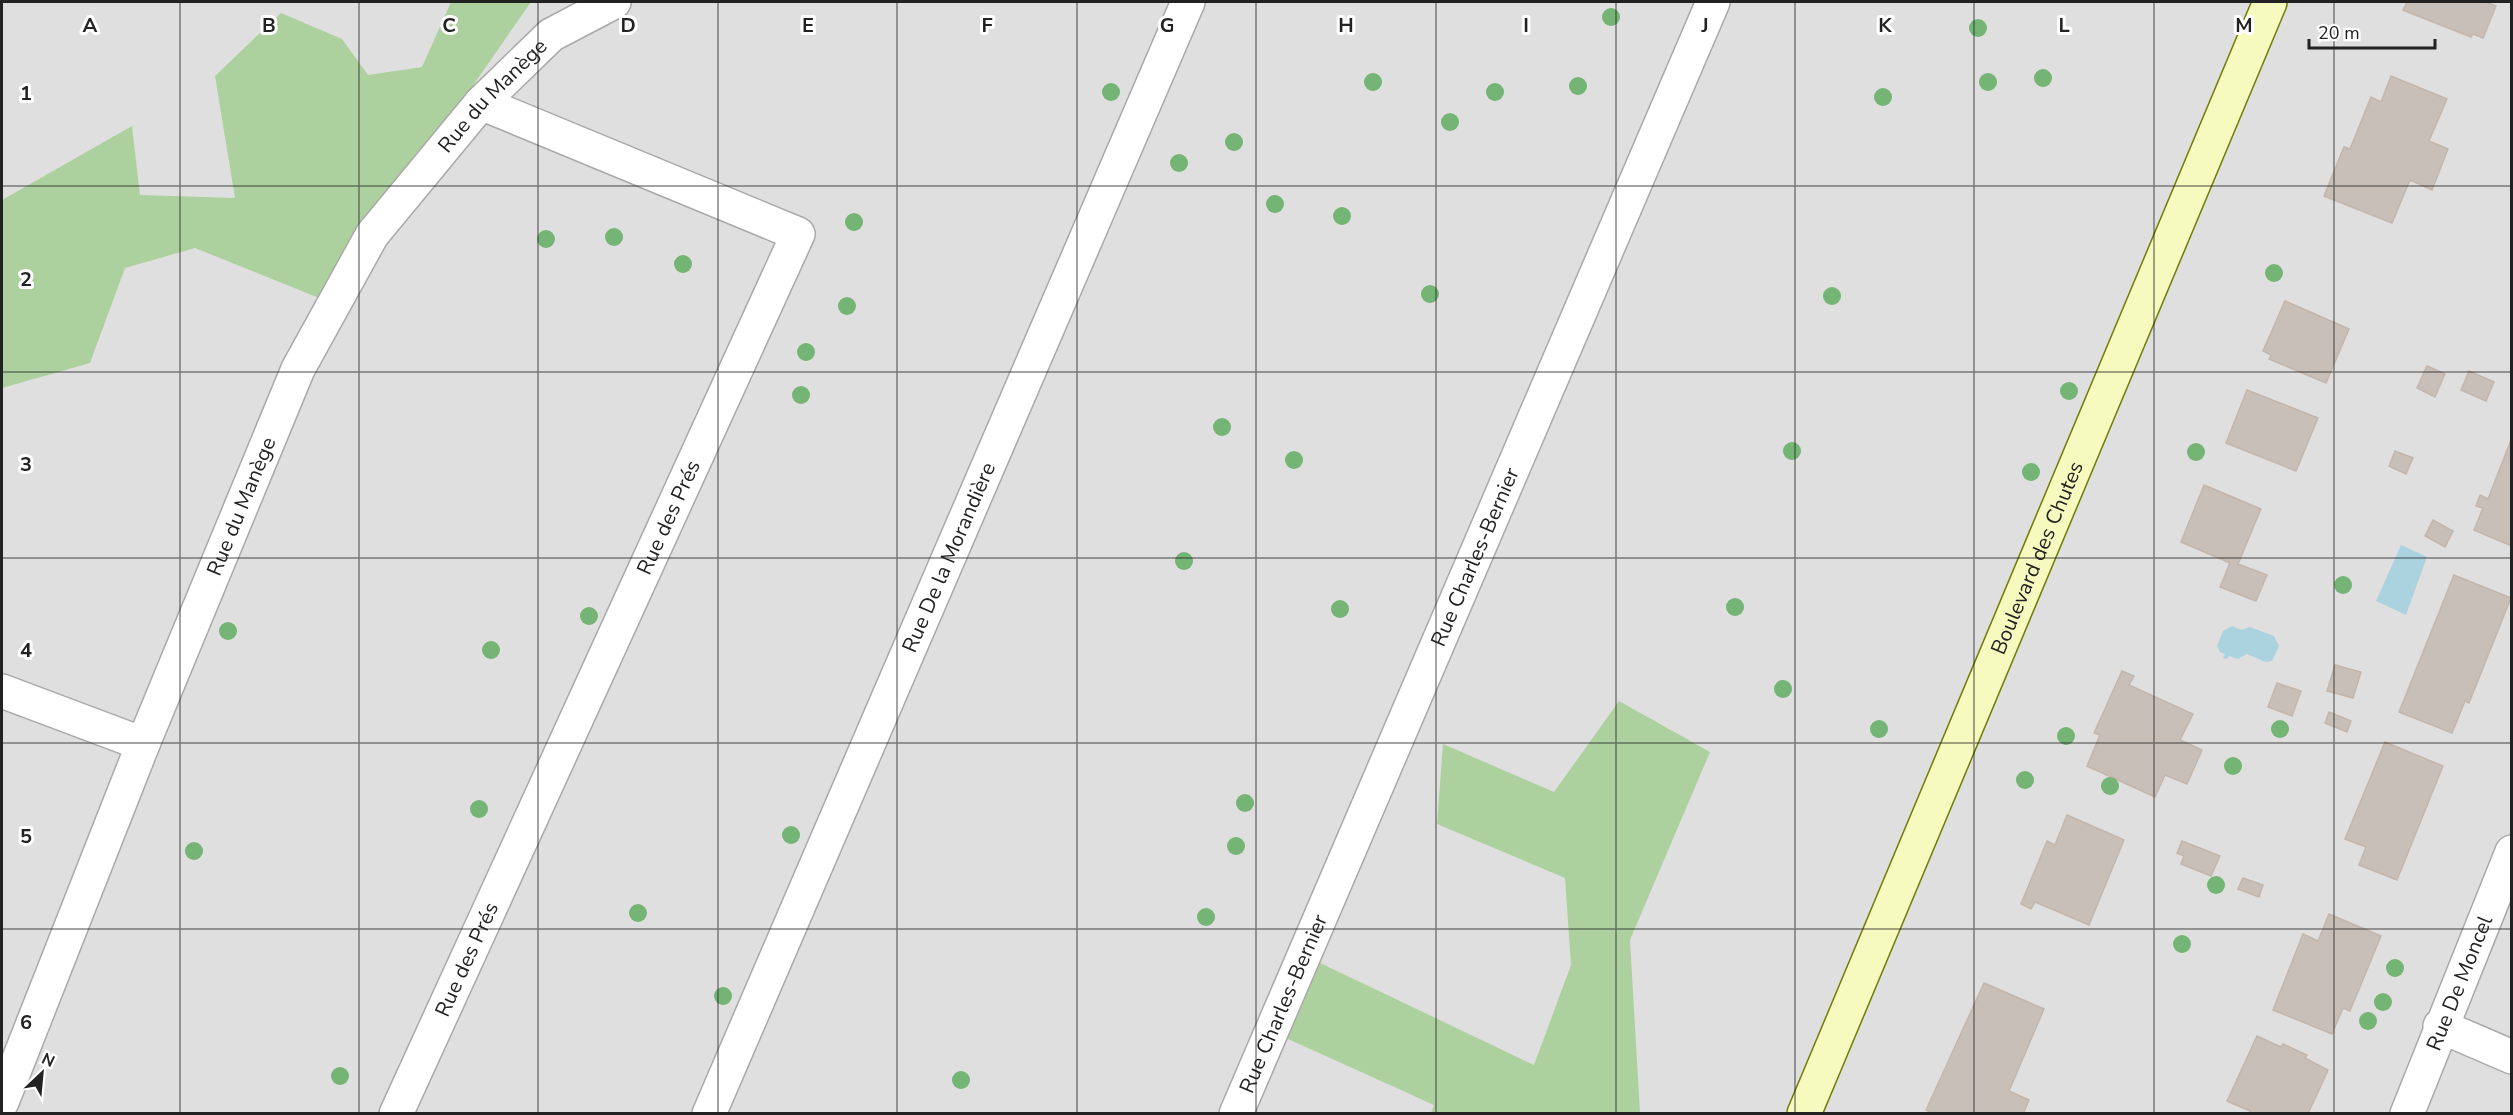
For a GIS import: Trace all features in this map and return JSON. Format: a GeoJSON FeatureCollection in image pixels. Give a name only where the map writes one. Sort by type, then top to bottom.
{"type":"FeatureCollection","features":[{"type":"Feature","properties":{"kind":"street","name":"Rue du Manège"},"geometry":{"type":"LineString","coordinates":[[2,1102],[143,744],[298,369],[372,236],[481,104],[551,35],[614,2]]}},
{"type":"Feature","properties":{"kind":"street","name":"Rue De la Morandière"},"geometry":{"type":"LineString","coordinates":[[709,1113],[1188,2]]}},
{"type":"Feature","properties":{"kind":"street","name":"Rue Charles-Bernier"},"geometry":{"type":"LineString","coordinates":[[1236,1113],[1713,2]]}},
{"type":"Feature","properties":{"kind":"street","name":"Boulevard des Chutes"},"geometry":{"type":"LineString","coordinates":[[1804,1113],[2270,2]]}},
{"type":"Feature","properties":{"kind":"street","name":"Rue des Prés"},"geometry":{"type":"LineString","coordinates":[[396,1113],[798,234],[481,104]]}},
{"type":"Feature","properties":{"kind":"street"},"geometry":{"type":"LineString","coordinates":[[2,691],[143,744]]}},
{"type":"Feature","properties":{"kind":"street","name":"Rue De Moncel"},"geometry":{"type":"LineString","coordinates":[[2407,1113],[2511,852]]}},
{"type":"Feature","properties":{"kind":"street"},"geometry":{"type":"LineString","coordinates":[[2440,1026],[2511,1058]]}},
{"type":"Feature","properties":{"kind":"shaded area"},"geometry":{"type":"Polygon","coordinates":[[[2,2],[2511,2],[2511,1113],[2,1114],[2,2]]]}},
{"type":"Feature","properties":{"kind":"green space"},"geometry":{"type":"Polygon","coordinates":[[[451,2],[531,2],[324,300],[195,248],[125,268],[90,363],[2,388],[2,200],[132,126],[140,195],[235,198],[215,76],[281,13],[342,39],[368,75],[422,67],[451,2]]]}},
{"type":"Feature","properties":{"kind":"green space"},"geometry":{"type":"Polygon","coordinates":[[[1619,701],[1710,752],[1630,940],[1640,1113],[1431,1113],[1434,1105],[1277,1034],[1316,961],[1534,1065],[1571,965],[1565,878],[1437,824],[1443,744],[1554,792],[1619,701]]]}},
{"type":"Feature","properties":{"kind":"water"},"geometry":{"type":"Polygon","coordinates":[[[2401,545],[2427,557],[2406,615],[2376,601],[2401,545]]]}},
{"type":"Feature","properties":{"kind":"water"},"geometry":{"type":"Polygon","coordinates":[[[2232,626],[2242,630],[2250,627],[2274,636],[2279,646],[2272,661],[2266,662],[2247,654],[2238,659],[2229,656],[2227,659],[2223,658],[2225,654],[2220,652],[2217,646],[2223,631],[2232,626]]]}},
{"type":"Feature","properties":{"kind":"building"},"geometry":{"type":"Polygon","coordinates":[[[2407,2],[2486,2],[2496,6],[2483,38],[2473,34],[2471,37],[2403,10],[2407,2]]]}},
{"type":"Feature","properties":{"kind":"building"},"geometry":{"type":"Polygon","coordinates":[[[2391,76],[2447,99],[2429,141],[2448,149],[2432,190],[2410,180],[2392,223],[2324,196],[2344,147],[2350,149],[2371,97],[2381,102],[2391,76]]]}},
{"type":"Feature","properties":{"kind":"building"},"geometry":{"type":"Polygon","coordinates":[[[2285,301],[2349,329],[2326,383],[2269,359],[2271,355],[2263,351],[2285,301]]]}},
{"type":"Feature","properties":{"kind":"building"},"geometry":{"type":"Polygon","coordinates":[[[2427,366],[2445,374],[2435,397],[2417,388],[2427,366]]]}},
{"type":"Feature","properties":{"kind":"building"},"geometry":{"type":"Polygon","coordinates":[[[2469,371],[2494,382],[2486,401],[2461,390],[2469,371]]]}},
{"type":"Feature","properties":{"kind":"building"},"geometry":{"type":"Polygon","coordinates":[[[2247,390],[2318,418],[2296,471],[2226,443],[2247,390]]]}},
{"type":"Feature","properties":{"kind":"building"},"geometry":{"type":"Polygon","coordinates":[[[2511,440],[2512,546],[2474,530],[2483,508],[2476,506],[2480,495],[2488,499],[2511,440]]]}},
{"type":"Feature","properties":{"kind":"building"},"geometry":{"type":"Polygon","coordinates":[[[2395,451],[2413,458],[2406,474],[2389,466],[2395,451]]]}},
{"type":"Feature","properties":{"kind":"building"},"geometry":{"type":"Polygon","coordinates":[[[2204,485],[2261,509],[2238,564],[2267,575],[2256,601],[2220,587],[2230,563],[2181,542],[2204,485]]]}},
{"type":"Feature","properties":{"kind":"building"},"geometry":{"type":"Polygon","coordinates":[[[2433,520],[2453,531],[2445,547],[2425,536],[2433,520]]]}},
{"type":"Feature","properties":{"kind":"building"},"geometry":{"type":"Polygon","coordinates":[[[2454,575],[2511,598],[2469,703],[2465,701],[2452,733],[2399,712],[2454,575]]]}},
{"type":"Feature","properties":{"kind":"building"},"geometry":{"type":"Polygon","coordinates":[[[2335,665],[2361,672],[2353,698],[2327,691],[2335,665]]]}},
{"type":"Feature","properties":{"kind":"building"},"geometry":{"type":"Polygon","coordinates":[[[2122,671],[2134,676],[2129,685],[2193,714],[2180,740],[2202,750],[2187,784],[2165,775],[2155,797],[2087,766],[2100,735],[2094,733],[2122,671]]]}},
{"type":"Feature","properties":{"kind":"building"},"geometry":{"type":"Polygon","coordinates":[[[2277,683],[2301,691],[2292,716],[2268,707],[2277,683]]]}},
{"type":"Feature","properties":{"kind":"building"},"geometry":{"type":"Polygon","coordinates":[[[2329,712],[2351,721],[2347,732],[2325,723],[2329,712]]]}},
{"type":"Feature","properties":{"kind":"building"},"geometry":{"type":"Polygon","coordinates":[[[2385,742],[2443,766],[2397,880],[2359,865],[2366,847],[2345,839],[2385,742]]]}},
{"type":"Feature","properties":{"kind":"building"},"geometry":{"type":"Polygon","coordinates":[[[2067,815],[2124,840],[2089,925],[2035,902],[2031,909],[2021,904],[2047,841],[2055,845],[2067,815]]]}},
{"type":"Feature","properties":{"kind":"building"},"geometry":{"type":"Polygon","coordinates":[[[2182,841],[2220,856],[2211,876],[2181,864],[2184,856],[2177,853],[2182,841]]]}},
{"type":"Feature","properties":{"kind":"building"},"geometry":{"type":"Polygon","coordinates":[[[2243,878],[2263,885],[2259,897],[2238,889],[2243,878]]]}},
{"type":"Feature","properties":{"kind":"building"},"geometry":{"type":"Polygon","coordinates":[[[2329,914],[2381,936],[2350,1011],[2343,1008],[2332,1034],[2273,1010],[2303,934],[2318,941],[2329,914]]]}},
{"type":"Feature","properties":{"kind":"building"},"geometry":{"type":"Polygon","coordinates":[[[1984,983],[2044,1009],[2009,1091],[2029,1100],[2023,1114],[1935,1114],[1926,1110],[1984,983]]]}},
{"type":"Feature","properties":{"kind":"building"},"geometry":{"type":"Polygon","coordinates":[[[2257,1036],[2307,1055],[2305,1058],[2328,1070],[2308,1114],[2249,1114],[2250,1111],[2227,1101],[2257,1036]]]}}]}
